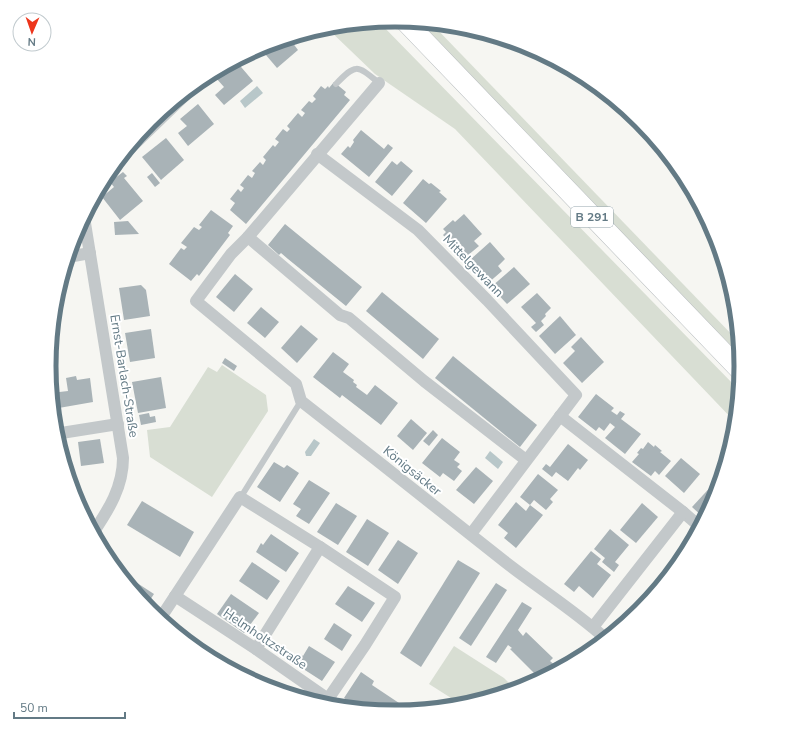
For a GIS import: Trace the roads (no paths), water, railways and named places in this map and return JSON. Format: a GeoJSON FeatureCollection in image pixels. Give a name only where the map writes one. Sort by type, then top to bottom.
{"type":"FeatureCollection","features":[{"type":"Feature","properties":{"kind":"main road","name":"B 291"},"geometry":{"type":"LineString","coordinates":[[411,28],[734,364]]}},
{"type":"Feature","properties":{"kind":"street"},"geometry":{"type":"LineString","coordinates":[[301,401],[296,384],[196,302],[231,254],[248,237],[317,154],[379,83]]}},
{"type":"Feature","properties":{"kind":"street","name":"Mittelgewann"},"geometry":{"type":"LineString","coordinates":[[317,154],[418,230],[487,300],[576,395],[471,534]]}},
{"type":"Feature","properties":{"kind":"street","name":"Ernst-Barlach-Straße"},"geometry":{"type":"LineString","coordinates":[[86,226],[123,458],[122,478],[118,491],[97,527]]}},
{"type":"Feature","properties":{"kind":"street"},"geometry":{"type":"LineString","coordinates":[[248,237],[340,315],[349,318],[424,381],[526,460]]}},
{"type":"Feature","properties":{"kind":"street"},"geometry":{"type":"LineString","coordinates":[[74,255],[90,253]]}},
{"type":"Feature","properties":{"kind":"street","name":"Königsäcker"},"geometry":{"type":"LineString","coordinates":[[301,401],[527,579],[602,634]]}},
{"type":"Feature","properties":{"kind":"street"},"geometry":{"type":"LineString","coordinates":[[560,416],[695,523]]}},
{"type":"Feature","properties":{"kind":"street"},"geometry":{"type":"LineString","coordinates":[[62,433],[118,424]]}},
{"type":"Feature","properties":{"kind":"street"},"geometry":{"type":"LineString","coordinates":[[163,614],[240,497],[320,547],[395,597],[365,645],[335,699]]}},
{"type":"Feature","properties":{"kind":"street"},"geometry":{"type":"LineString","coordinates":[[593,627],[683,512]]}},
{"type":"Feature","properties":{"kind":"street"},"geometry":{"type":"LineString","coordinates":[[256,649],[320,547]]}},
{"type":"Feature","properties":{"kind":"street","name":"Helmholtzstraße"},"geometry":{"type":"LineString","coordinates":[[175,596],[256,649],[325,697]]}},
{"type":"Feature","properties":{"kind":"lane"},"geometry":{"type":"LineString","coordinates":[[336,84],[349,71],[359,69],[379,83]]}},
{"type":"Feature","properties":{"kind":"lane"},"geometry":{"type":"LineString","coordinates":[[244,492],[301,401]]}}]}
